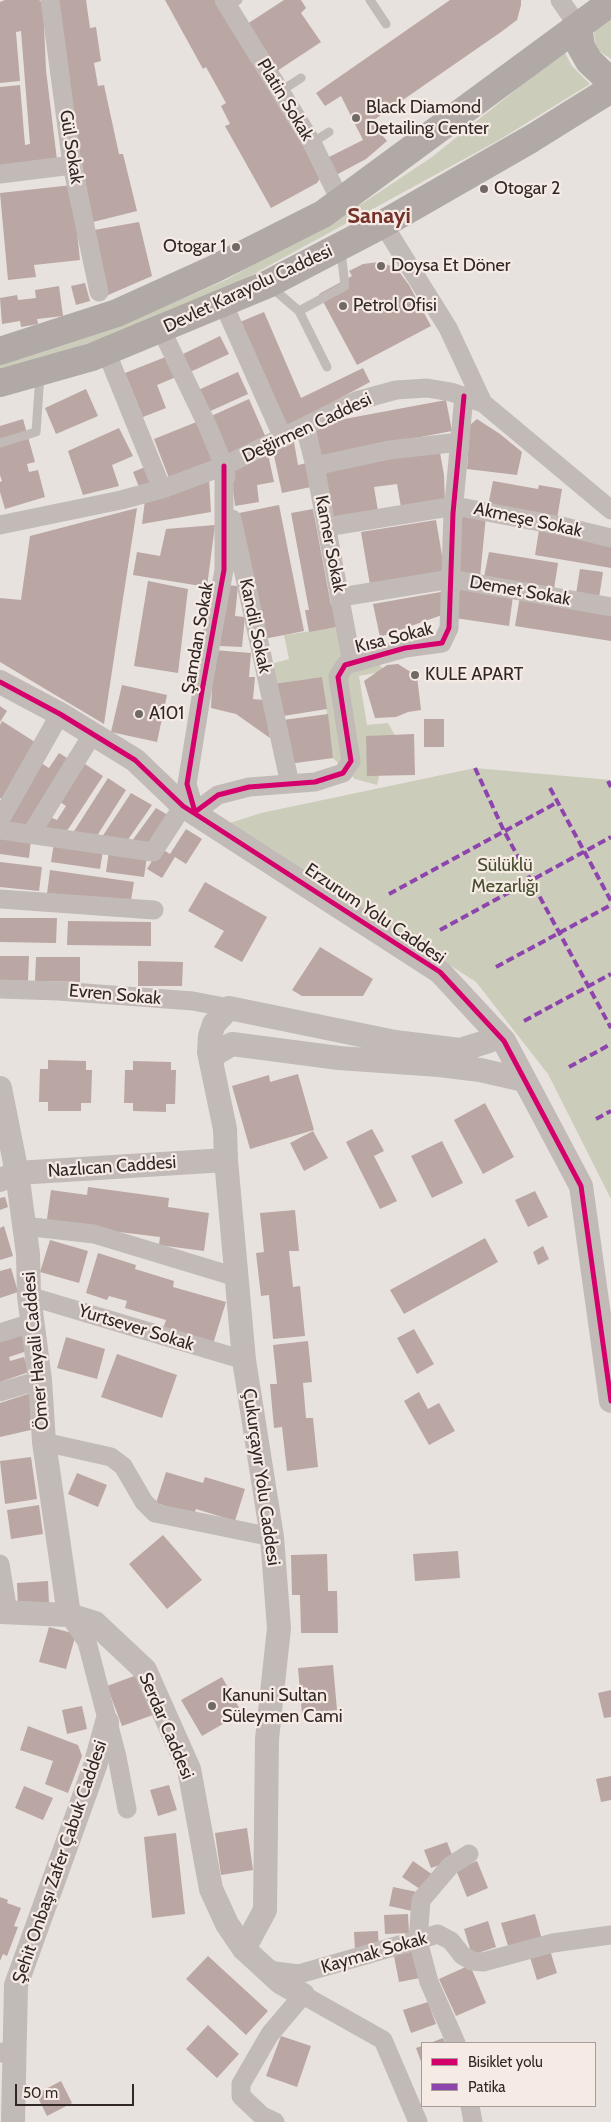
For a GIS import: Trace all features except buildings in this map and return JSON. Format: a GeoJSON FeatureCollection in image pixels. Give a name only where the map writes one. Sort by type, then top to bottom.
{"type":"FeatureCollection","features":[{"type":"Feature","properties":{"kind":"main road","name":"Devlet Karayolu Caddesi"},"geometry":{"type":"LineString","coordinates":[[0,351],[117,313],[214,269],[323,214],[611,2]]}},
{"type":"Feature","properties":{"kind":"main road"},"geometry":{"type":"LineString","coordinates":[[578,26],[581,47],[589,61],[611,82]]}},
{"type":"Feature","properties":{"kind":"main road","name":"Devlet Karayolu Caddesi"},"geometry":{"type":"LineString","coordinates":[[0,383],[106,351],[268,284],[383,224],[531,139],[611,89]]}},
{"type":"Feature","properties":{"kind":"street","name":"Gül Sokak"},"geometry":{"type":"LineString","coordinates":[[50,0],[72,165],[99,292]]}},
{"type":"Feature","properties":{"kind":"street"},"geometry":{"type":"LineString","coordinates":[[560,0],[578,26]]}},
{"type":"Feature","properties":{"kind":"street","name":"Platin Sokak"},"geometry":{"type":"LineString","coordinates":[[230,2],[312,143],[341,202]]}},
{"type":"Feature","properties":{"kind":"street"},"geometry":{"type":"LineString","coordinates":[[0,174],[72,165]]}},
{"type":"Feature","properties":{"kind":"street"},"geometry":{"type":"LineString","coordinates":[[383,224],[448,328],[483,403]]}},
{"type":"Feature","properties":{"kind":"street"},"geometry":{"type":"LineString","coordinates":[[223,303],[283,438]]}},
{"type":"Feature","properties":{"kind":"street"},"geometry":{"type":"LineString","coordinates":[[161,329],[208,427],[224,466]]}},
{"type":"Feature","properties":{"kind":"street"},"geometry":{"type":"LineString","coordinates":[[106,351],[162,489]]}},
{"type":"Feature","properties":{"kind":"street","name":"Kısa Sokak"},"geometry":{"type":"LineString","coordinates":[[189,809],[218,795],[249,787],[316,782],[343,773],[351,761],[338,677],[345,665],[405,648],[442,643],[449,628],[460,442],[458,394],[461,356]]}},
{"type":"Feature","properties":{"kind":"street","name":"Değirmen Caddesi"},"geometry":{"type":"LineString","coordinates":[[0,524],[13,524],[122,500],[162,489],[224,466],[356,401],[396,390],[427,388],[458,394],[483,403],[611,510]]}},
{"type":"Feature","properties":{"kind":"street","name":"Kamer Sokak"},"geometry":{"type":"LineString","coordinates":[[305,426],[315,466],[341,597],[352,663]]}},
{"type":"Feature","properties":{"kind":"street"},"geometry":{"type":"LineString","coordinates":[[315,466],[389,450],[460,442]]}},
{"type":"Feature","properties":{"kind":"street","name":"Kandil Sokak"},"geometry":{"type":"LineString","coordinates":[[224,466],[232,524],[290,784]]}},
{"type":"Feature","properties":{"kind":"street","name":"Şamdan Sokak"},"geometry":{"type":"LineString","coordinates":[[189,809],[187,784],[224,570],[224,466]]}},
{"type":"Feature","properties":{"kind":"street","name":"Akmeşe Sokak"},"geometry":{"type":"LineString","coordinates":[[326,527],[455,506],[561,526],[611,538]]}},
{"type":"Feature","properties":{"kind":"street","name":"Demet Sokak"},"geometry":{"type":"LineString","coordinates":[[341,597],[451,579],[611,607]]}},
{"type":"Feature","properties":{"kind":"street","name":"Erzurum Yolu Caddesi"},"geometry":{"type":"LineString","coordinates":[[0,682],[60,714],[134,760],[189,809],[440,972],[504,1041],[580,1186],[611,1401]]}},
{"type":"Feature","properties":{"kind":"street"},"geometry":{"type":"LineString","coordinates":[[0,820],[60,714]]}},
{"type":"Feature","properties":{"kind":"street"},"geometry":{"type":"LineString","coordinates":[[31,834],[92,735]]}},
{"type":"Feature","properties":{"kind":"street"},"geometry":{"type":"LineString","coordinates":[[0,830],[153,852],[189,809]]}},
{"type":"Feature","properties":{"kind":"street"},"geometry":{"type":"LineString","coordinates":[[0,899],[154,910]]}},
{"type":"Feature","properties":{"kind":"street","name":"Evren Sokak"},"geometry":{"type":"LineString","coordinates":[[0,989],[58,991],[193,1001],[229,1008]]}},
{"type":"Feature","properties":{"kind":"street"},"geometry":{"type":"LineString","coordinates":[[229,1008],[439,1065],[480,1070],[524,1080]]}},
{"type":"Feature","properties":{"kind":"street","name":"Çukurçayır Yolu Caddesi"},"geometry":{"type":"LineString","coordinates":[[229,1008],[214,1024],[210,1036],[211,1060],[225,1128],[226,1160],[244,1360],[272,1537],[279,1628],[267,1738],[265,1910],[244,1949]]}},
{"type":"Feature","properties":{"kind":"street"},"geometry":{"type":"LineString","coordinates":[[211,1060],[217,1053],[232,1044],[339,1058],[383,1051],[460,1050],[489,1041],[498,1034]]}},
{"type":"Feature","properties":{"kind":"street","name":"Ömer Hayali Caddesi"},"geometry":{"type":"LineString","coordinates":[[2,1111],[8,1177],[24,1226],[28,1254],[31,1322],[40,1380],[44,1442],[69,1615]]}},
{"type":"Feature","properties":{"kind":"street","name":"Nazlıcan Caddesi"},"geometry":{"type":"LineString","coordinates":[[8,1177],[226,1160]]}},
{"type":"Feature","properties":{"kind":"street"},"geometry":{"type":"LineString","coordinates":[[24,1226],[94,1234],[236,1277]]}},
{"type":"Feature","properties":{"kind":"street","name":"Yurtsever Sokak"},"geometry":{"type":"LineString","coordinates":[[29,1296],[244,1360]]}},
{"type":"Feature","properties":{"kind":"street"},"geometry":{"type":"LineString","coordinates":[[0,1333],[31,1322]]}},
{"type":"Feature","properties":{"kind":"street"},"geometry":{"type":"LineString","coordinates":[[0,1392],[40,1380]]}},
{"type":"Feature","properties":{"kind":"street"},"geometry":{"type":"LineString","coordinates":[[44,1442],[110,1457],[123,1466],[144,1502],[155,1513],[272,1537]]}},
{"type":"Feature","properties":{"kind":"street"},"geometry":{"type":"LineString","coordinates":[[0,1564],[4,1612]]}},
{"type":"Feature","properties":{"kind":"street","name":"Serdar Caddesi"},"geometry":{"type":"LineString","coordinates":[[4,1612],[69,1615],[95,1623],[145,1670],[189,1769],[211,1889],[227,1924],[244,1949],[280,1982],[303,1995]]}},
{"type":"Feature","properties":{"kind":"street"},"geometry":{"type":"LineString","coordinates":[[69,1615],[87,1642],[117,1757],[127,1809]]}},
{"type":"Feature","properties":{"kind":"street","name":"Şehit Onbaşı Zafer Çabuk Caddesi"},"geometry":{"type":"LineString","coordinates":[[13,2122],[7,2051],[16,1985],[96,1766],[107,1722]]}},
{"type":"Feature","properties":{"kind":"street"},"geometry":{"type":"LineString","coordinates":[[456,2042],[430,1982],[418,1940],[421,1900],[450,1866],[469,1854]]}},
{"type":"Feature","properties":{"kind":"street","name":"Kaymak Sokak"},"geometry":{"type":"LineString","coordinates":[[267,1970],[299,1974],[438,1934],[451,1941],[462,1955],[472,1961],[482,1962],[553,1943],[611,1935]]}},
{"type":"Feature","properties":{"kind":"street"},"geometry":{"type":"LineString","coordinates":[[275,2122],[262,2116],[241,2096],[241,2084],[270,2034],[303,1995],[383,2040],[418,2122]]}},
{"type":"Feature","properties":{"kind":"street"},"geometry":{"type":"LineString","coordinates":[[470,2107],[473,2122]]}},
{"type":"Feature","properties":{"kind":"lane"},"geometry":{"type":"LineString","coordinates":[[370,0],[386,24]]}},
{"type":"Feature","properties":{"kind":"lane"},"geometry":{"type":"LineString","coordinates":[[281,91],[301,78]]}},
{"type":"Feature","properties":{"kind":"lane"},"geometry":{"type":"LineString","coordinates":[[312,143],[329,132]]}},
{"type":"Feature","properties":{"kind":"lane"},"geometry":{"type":"LineString","coordinates":[[300,311],[345,286],[340,247]]}},
{"type":"Feature","properties":{"kind":"lane"},"geometry":{"type":"LineString","coordinates":[[268,284],[300,311],[327,367]]}},
{"type":"Feature","properties":{"kind":"lane"},"geometry":{"type":"LineString","coordinates":[[0,443],[36,432],[41,370]]}},
{"type":"Feature","properties":{"kind":"green space"},"geometry":{"type":"Polygon","coordinates":[[[611,14],[611,59],[599,51],[595,43],[594,34],[597,25],[611,14]]]}},
{"type":"Feature","properties":{"kind":"green space"},"geometry":{"type":"Polygon","coordinates":[[[564,51],[572,66],[590,84],[499,140],[228,288],[115,334],[0,374],[0,364],[114,328],[226,280],[363,203],[432,157],[564,51]]]}},
{"type":"Feature","properties":{"kind":"green space"},"geometry":{"type":"Polygon","coordinates":[[[346,626],[385,671],[359,676],[367,725],[388,723],[398,741],[382,765],[377,785],[355,779],[333,758],[322,677],[273,684],[267,665],[289,659],[284,635],[346,626]]]}},
{"type":"Feature","properties":{"kind":"green space","name":"Sülüklü Mezarlığı"},"geometry":{"type":"Polygon","coordinates":[[[475,768],[611,780],[611,1199],[548,1074],[476,982],[230,823],[261,813],[475,768]]]}},
{"type":"Feature","properties":{"kind":"marked path"},"geometry":{"type":"LineString","coordinates":[[475,768],[504,831],[611,1028]]}},
{"type":"Feature","properties":{"kind":"marked path"},"geometry":{"type":"LineString","coordinates":[[608,781],[611,787]]}},
{"type":"Feature","properties":{"kind":"marked path"},"geometry":{"type":"LineString","coordinates":[[550,788],[611,901]]}},
{"type":"Feature","properties":{"kind":"marked path"},"geometry":{"type":"LineString","coordinates":[[389,894],[558,802]]}},
{"type":"Feature","properties":{"kind":"marked path"},"geometry":{"type":"LineString","coordinates":[[440,930],[611,837]]}},
{"type":"Feature","properties":{"kind":"marked path"},"geometry":{"type":"LineString","coordinates":[[496,967],[611,905]]}},
{"type":"Feature","properties":{"kind":"marked path"},"geometry":{"type":"LineString","coordinates":[[524,1021],[611,974]]}},
{"type":"Feature","properties":{"kind":"marked path"},"geometry":{"type":"LineString","coordinates":[[569,1067],[611,1044]]}},
{"type":"Feature","properties":{"kind":"marked path"},"geometry":{"type":"LineString","coordinates":[[596,1119],[611,1111]]}},
{"type":"Feature","properties":{"kind":"cycle path"},"geometry":{"type":"LineString","coordinates":[[224,466],[224,570],[187,784],[195,812],[218,795],[249,787],[315,782],[343,773],[351,761],[338,677],[345,665],[405,648],[442,643],[449,628],[453,513],[464,396]]}},
{"type":"Feature","properties":{"kind":"cycle path"},"geometry":{"type":"LineString","coordinates":[[0,682],[60,714],[135,760],[183,806],[440,972],[504,1041],[581,1186],[611,1401]]}},
{"type":"Feature","properties":{"kind":"place","name":"Black Diamond Detailing Center"},"geometry":{"type":"Point","coordinates":[356,118]}},
{"type":"Feature","properties":{"kind":"place","name":"Otogar 2"},"geometry":{"type":"Point","coordinates":[484,189]}},
{"type":"Feature","properties":{"kind":"place","name":"Otogar 1"},"geometry":{"type":"Point","coordinates":[236,247]}},
{"type":"Feature","properties":{"kind":"place","name":"Doysa Et Döner"},"geometry":{"type":"Point","coordinates":[381,266]}},
{"type":"Feature","properties":{"kind":"place","name":"Petrol Ofisi"},"geometry":{"type":"Point","coordinates":[343,306]}},
{"type":"Feature","properties":{"kind":"place","name":"KULE APART"},"geometry":{"type":"Point","coordinates":[415,675]}},
{"type":"Feature","properties":{"kind":"place","name":"A101"},"geometry":{"type":"Point","coordinates":[139,714]}},
{"type":"Feature","properties":{"kind":"place","name":"Kanuni Sultan Süleymen Cami"},"geometry":{"type":"Point","coordinates":[212,1706]}},
{"type":"Feature","properties":{"kind":"district","name":"Sanayi"},"geometry":{"type":"Point","coordinates":[379,217]}}]}
